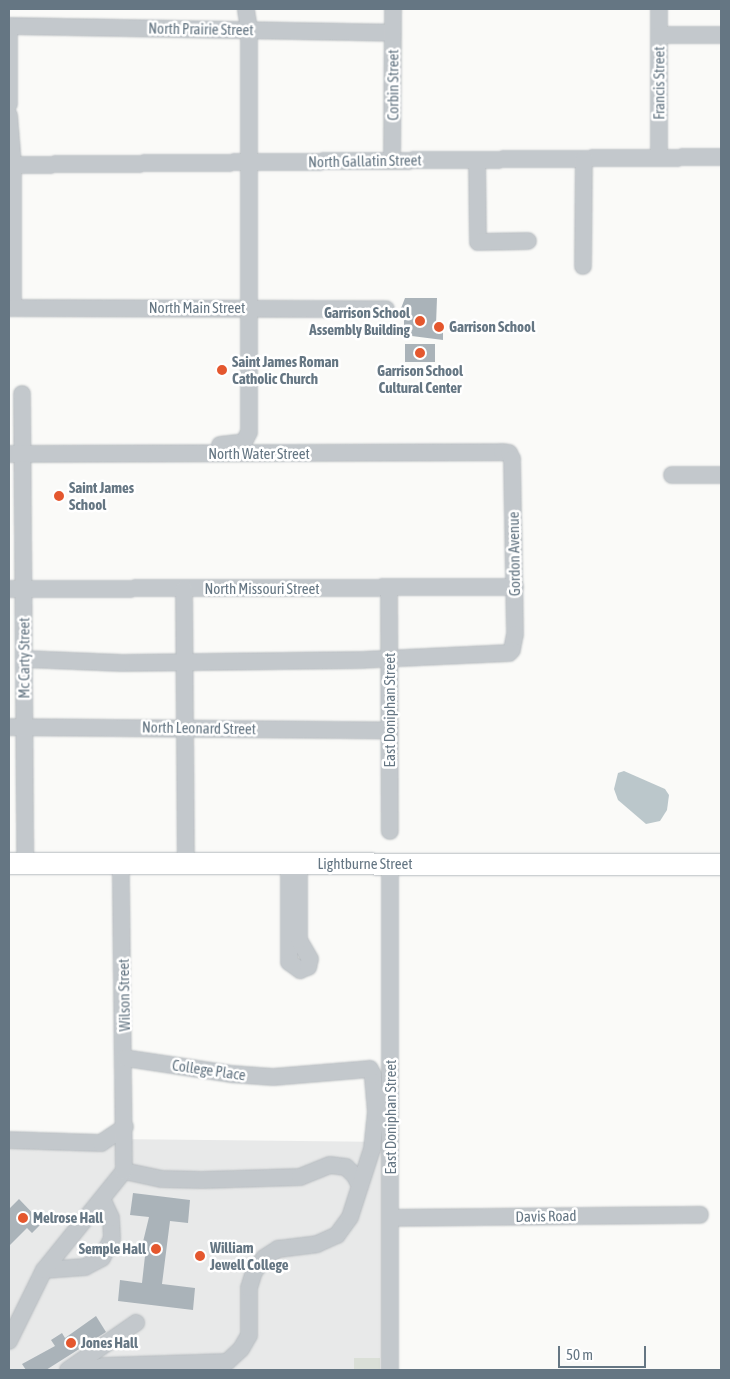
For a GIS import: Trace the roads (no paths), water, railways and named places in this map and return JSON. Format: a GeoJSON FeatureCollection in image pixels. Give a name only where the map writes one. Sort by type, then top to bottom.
{"type":"FeatureCollection","features":[{"type":"Feature","properties":{"kind":"main road","name":"Lightburne Street"},"geometry":{"type":"LineString","coordinates":[[17,863],[721,864]]}},
{"type":"Feature","properties":{"kind":"street"},"geometry":{"type":"LineString","coordinates":[[172,454],[195,446],[244,442],[249,432],[247,309],[249,30],[246,9]]}},
{"type":"Feature","properties":{"kind":"street","name":"Corbin Street"},"geometry":{"type":"LineString","coordinates":[[392,161],[393,9]]}},
{"type":"Feature","properties":{"kind":"street","name":"Francis Street"},"geometry":{"type":"LineString","coordinates":[[659,9],[659,158]]}},
{"type":"Feature","properties":{"kind":"street","name":"North Prairie Street"},"geometry":{"type":"LineString","coordinates":[[9,26],[393,33]]}},
{"type":"Feature","properties":{"kind":"street"},"geometry":{"type":"LineString","coordinates":[[9,33],[9,104]]}},
{"type":"Feature","properties":{"kind":"street"},"geometry":{"type":"LineString","coordinates":[[659,35],[721,35]]}},
{"type":"Feature","properties":{"kind":"street"},"geometry":{"type":"LineString","coordinates":[[9,115],[11,308]]}},
{"type":"Feature","properties":{"kind":"street","name":"North Gallatin Street"},"geometry":{"type":"LineString","coordinates":[[11,165],[721,157]]}},
{"type":"Feature","properties":{"kind":"street"},"geometry":{"type":"LineString","coordinates":[[583,266],[584,159]]}},
{"type":"Feature","properties":{"kind":"street"},"geometry":{"type":"LineString","coordinates":[[476,160],[478,242],[528,242]]}},
{"type":"Feature","properties":{"kind":"street","name":"North Main Street"},"geometry":{"type":"LineString","coordinates":[[11,308],[386,309]]}},
{"type":"Feature","properties":{"kind":"street","name":"Mc Carty Street"},"geometry":{"type":"LineString","coordinates":[[17,863],[16,727],[24,659],[16,589],[15,454],[22,394]]}},
{"type":"Feature","properties":{"kind":"street","name":"North Water Street"},"geometry":{"type":"LineString","coordinates":[[15,454],[509,454]]}},
{"type":"Feature","properties":{"kind":"street","name":"Gordon Avenue"},"geometry":{"type":"LineString","coordinates":[[390,658],[508,652],[512,650],[515,634],[515,587],[509,454]]}},
{"type":"Feature","properties":{"kind":"street"},"geometry":{"type":"LineString","coordinates":[[672,475],[721,475]]}},
{"type":"Feature","properties":{"kind":"street","name":"North Missouri Street"},"geometry":{"type":"LineString","coordinates":[[16,589],[515,587]]}},
{"type":"Feature","properties":{"kind":"street","name":"East Doniphan Street"},"geometry":{"type":"LineString","coordinates":[[389,588],[390,831]]}},
{"type":"Feature","properties":{"kind":"street"},"geometry":{"type":"LineString","coordinates":[[184,589],[186,863]]}},
{"type":"Feature","properties":{"kind":"street"},"geometry":{"type":"LineString","coordinates":[[24,659],[122,663],[184,660],[390,658]]}},
{"type":"Feature","properties":{"kind":"street","name":"North Leonard Street"},"geometry":{"type":"LineString","coordinates":[[16,727],[389,730]]}},
{"type":"Feature","properties":{"kind":"street","name":"Wilson Street"},"geometry":{"type":"LineString","coordinates":[[121,862],[125,1058],[124,1171]]}},
{"type":"Feature","properties":{"kind":"street"},"geometry":{"type":"LineString","coordinates":[[294,863],[299,940],[310,959],[308,967],[300,970],[289,962],[294,863]]}},
{"type":"Feature","properties":{"kind":"street","name":"East Doniphan Street"},"geometry":{"type":"LineString","coordinates":[[390,864],[390,1370]]}},
{"type":"Feature","properties":{"kind":"street","name":"College Place"},"geometry":{"type":"LineString","coordinates":[[125,1058],[231,1074],[293,1075],[370,1069],[373,1076],[376,1112],[372,1149],[360,1186]]}},
{"type":"Feature","properties":{"kind":"street"},"geometry":{"type":"LineString","coordinates":[[9,1140],[101,1143],[125,1127]]}},
{"type":"Feature","properties":{"kind":"street"},"geometry":{"type":"LineString","coordinates":[[9,1341],[44,1270],[124,1171],[162,1178],[211,1180],[300,1177],[330,1165],[346,1167],[355,1176],[360,1186],[350,1217],[337,1236],[318,1244],[278,1249],[264,1258],[254,1272],[249,1288],[248,1334],[241,1349],[227,1362],[143,1368],[104,1366],[87,1370]]}},
{"type":"Feature","properties":{"kind":"street"},"geometry":{"type":"LineString","coordinates":[[44,1270],[85,1268],[102,1258],[112,1233],[111,1218],[102,1200]]}},
{"type":"Feature","properties":{"kind":"street","name":"Davis Road"},"geometry":{"type":"LineString","coordinates":[[391,1218],[700,1214]]}},
{"type":"Feature","properties":{"kind":"street"},"geometry":{"type":"LineString","coordinates":[[68,1370],[136,1323]]}},
{"type":"Feature","properties":{"kind":"place","name":"Garrison School Assembly Building"},"geometry":{"type":"Point","coordinates":[420,321]}},
{"type":"Feature","properties":{"kind":"place","name":"Garrison School"},"geometry":{"type":"Point","coordinates":[439,327]}},
{"type":"Feature","properties":{"kind":"place","name":"Garrison School Cultural Center"},"geometry":{"type":"Point","coordinates":[420,353]}},
{"type":"Feature","properties":{"kind":"place","name":"Saint James Roman Catholic Church"},"geometry":{"type":"Point","coordinates":[222,370]}},
{"type":"Feature","properties":{"kind":"place","name":"Saint James School"},"geometry":{"type":"Point","coordinates":[59,496]}},
{"type":"Feature","properties":{"kind":"place","name":"Melrose Hall"},"geometry":{"type":"Point","coordinates":[23,1218]}},
{"type":"Feature","properties":{"kind":"place","name":"Semple Hall"},"geometry":{"type":"Point","coordinates":[156,1249]}},
{"type":"Feature","properties":{"kind":"place","name":"William Jewell College"},"geometry":{"type":"Point","coordinates":[200,1256]}},
{"type":"Feature","properties":{"kind":"place","name":"Jones Hall"},"geometry":{"type":"Point","coordinates":[71,1343]}}]}
